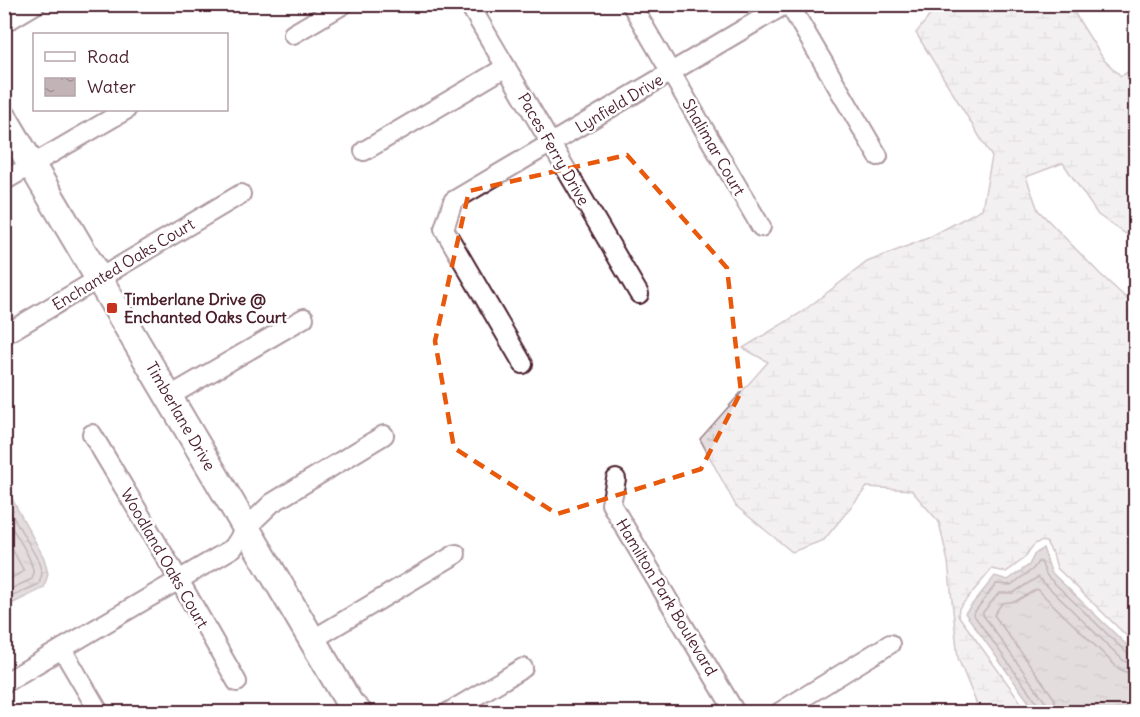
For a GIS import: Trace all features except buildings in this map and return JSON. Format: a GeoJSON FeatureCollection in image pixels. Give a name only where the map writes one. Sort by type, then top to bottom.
{"type":"FeatureCollection","features":[{"type":"Feature","properties":{"kind":"street"},"geometry":{"type":"LineString","coordinates":[[4,23],[36,4]]}},
{"type":"Feature","properties":{"kind":"street"},"geometry":{"type":"LineString","coordinates":[[293,34],[344,4]]}},
{"type":"Feature","properties":{"kind":"street","name":"Paces Ferry Drive"},"geometry":{"type":"LineString","coordinates":[[469,4],[639,294]]}},
{"type":"Feature","properties":{"kind":"street","name":"Shalimar Court"},"geometry":{"type":"LineString","coordinates":[[631,4],[761,227]]}},
{"type":"Feature","properties":{"kind":"street"},"geometry":{"type":"LineString","coordinates":[[787,4],[878,156]]}},
{"type":"Feature","properties":{"kind":"street","name":"Lynfield Drive"},"geometry":{"type":"LineString","coordinates":[[523,364],[444,229],[453,201],[787,4]]}},
{"type":"Feature","properties":{"kind":"street"},"geometry":{"type":"LineString","coordinates":[[364,151],[506,67]]}},
{"type":"Feature","properties":{"kind":"street"},"geometry":{"type":"LineString","coordinates":[[4,181],[124,111]]}},
{"type":"Feature","properties":{"kind":"street","name":"Timberlane Drive"},"geometry":{"type":"LineString","coordinates":[[4,118],[350,704],[358,712]]}},
{"type":"Feature","properties":{"kind":"street","name":"Enchanted Oaks Court"},"geometry":{"type":"LineString","coordinates":[[4,335],[241,194]]}},
{"type":"Feature","properties":{"kind":"street"},"geometry":{"type":"LineString","coordinates":[[170,396],[304,318]]}},
{"type":"Feature","properties":{"kind":"street","name":"Woodland Oaks Court"},"geometry":{"type":"LineString","coordinates":[[92,434],[237,682]]}},
{"type":"Feature","properties":{"kind":"street"},"geometry":{"type":"LineString","coordinates":[[4,683],[233,548],[246,528],[272,503],[384,435]]}},
{"type":"Feature","properties":{"kind":"street","name":"Hamilton Park Boulevard"},"geometry":{"type":"LineString","coordinates":[[616,479],[611,504],[735,712]]}},
{"type":"Feature","properties":{"kind":"street"},"geometry":{"type":"LineString","coordinates":[[312,640],[456,554]]}},
{"type":"Feature","properties":{"kind":"street"},"geometry":{"type":"LineString","coordinates":[[780,712],[890,644]]}},
{"type":"Feature","properties":{"kind":"street"},"geometry":{"type":"LineString","coordinates":[[62,649],[99,712]]}},
{"type":"Feature","properties":{"kind":"street"},"geometry":{"type":"LineString","coordinates":[[449,712],[523,669]]}},
{"type":"Feature","properties":{"kind":"highlighted area"},"geometry":{"type":"Polygon","coordinates":[[[627,155],[727,268],[741,392],[701,469],[557,514],[454,448],[435,341],[469,191],[627,155]]]}},
{"type":"Feature","properties":{"kind":"green space"},"geometry":{"type":"Polygon","coordinates":[[[939,4],[1067,5],[1104,60],[1121,76],[1135,68],[1135,240],[1098,215],[1063,163],[1026,177],[1038,210],[1100,274],[1135,306],[1135,644],[1057,568],[1046,542],[1035,544],[1023,559],[1006,572],[992,569],[959,608],[958,615],[1028,712],[980,712],[958,658],[948,562],[939,522],[911,490],[867,487],[824,540],[792,552],[736,506],[700,439],[768,362],[743,348],[802,312],[867,262],[928,238],[982,209],[992,157],[916,33],[939,4]]]}},
{"type":"Feature","properties":{"kind":"water"},"geometry":{"type":"Polygon","coordinates":[[[5,486],[44,558],[48,574],[44,588],[5,607],[5,486]]]}},
{"type":"Feature","properties":{"kind":"water"},"geometry":{"type":"Polygon","coordinates":[[[1043,548],[1051,572],[1135,653],[1135,712],[1036,712],[965,613],[995,576],[1008,580],[1029,565],[1034,555],[1043,548]]]}},
{"type":"Feature","properties":{"kind":"place","name":"Timberlane Drive @ Enchanted Oaks Court"},"geometry":{"type":"Point","coordinates":[112,308]}}]}
